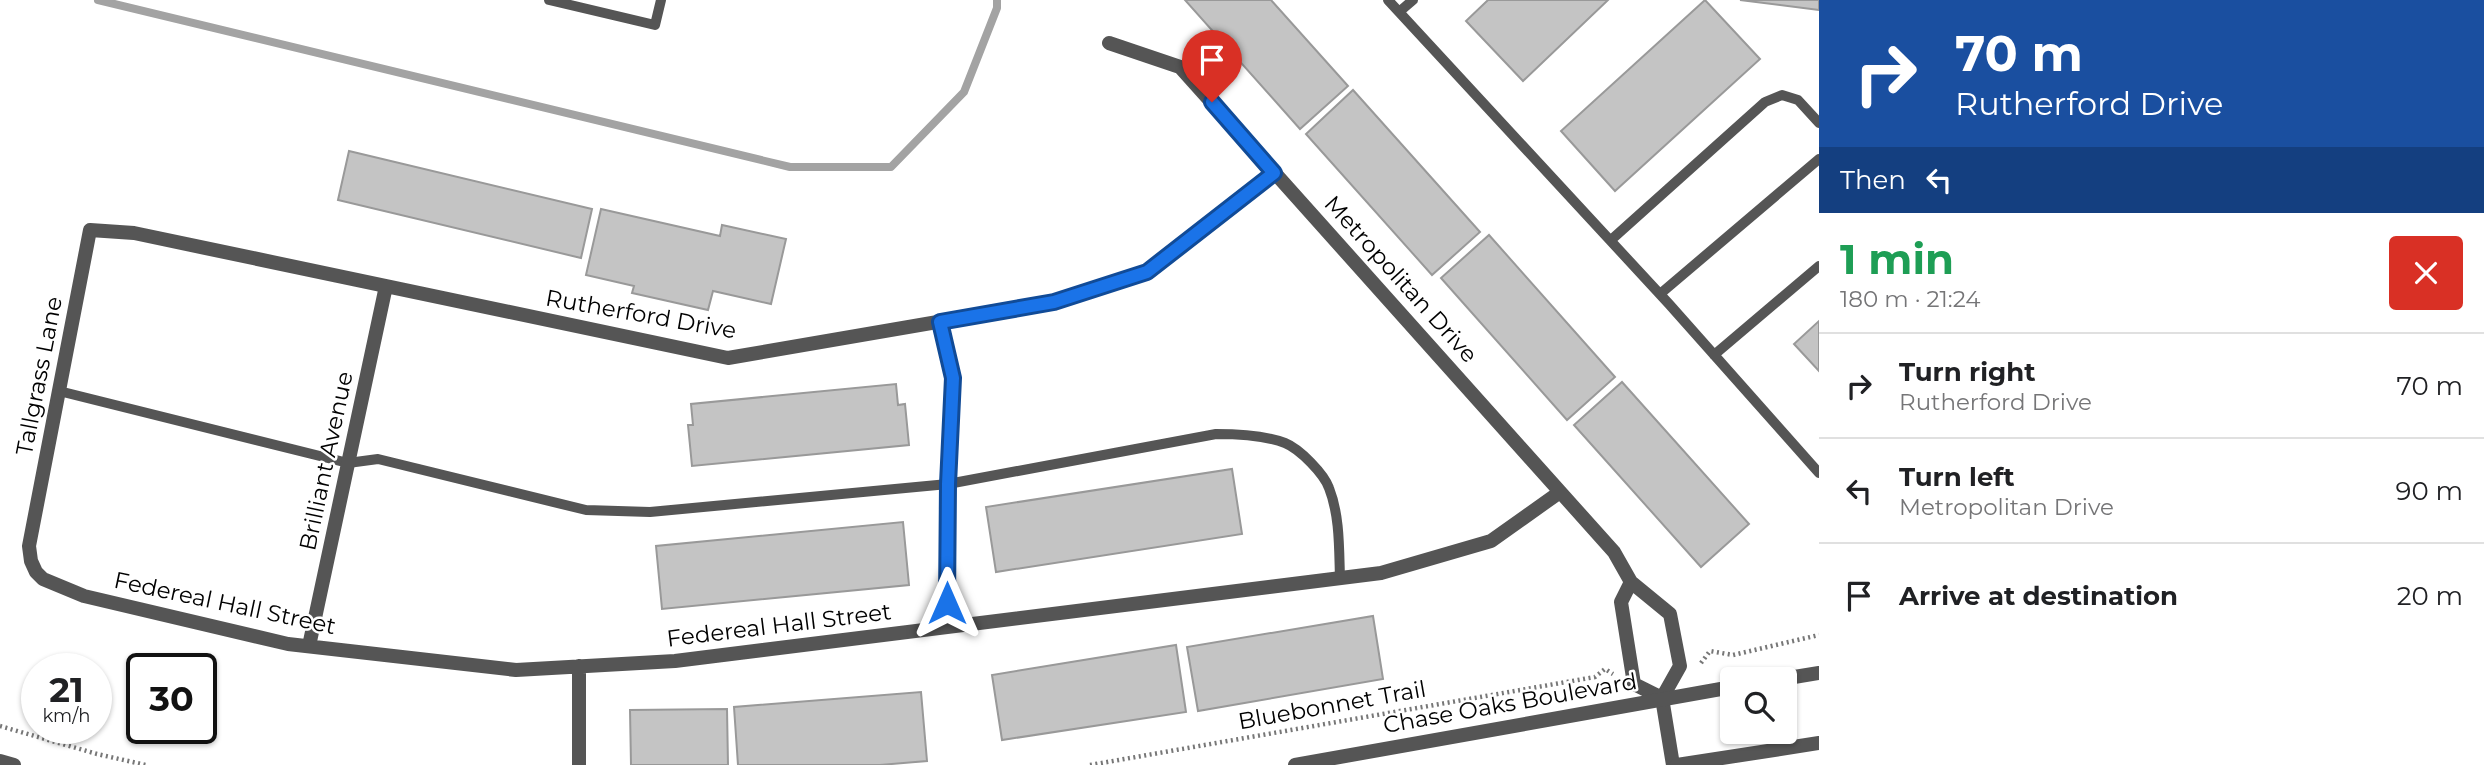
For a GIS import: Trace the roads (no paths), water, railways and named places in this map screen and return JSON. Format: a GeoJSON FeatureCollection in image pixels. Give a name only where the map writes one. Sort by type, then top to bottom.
{"type":"FeatureCollection","features":[{"type":"Feature","properties":{"kind":"street","name":"Metropolitan Drive"},"geometry":{"type":"LineString","coordinates":[[1109,43],[1180,67],[1614,552],[1631,582],[1670,614],[1679,666],[1662,698]]}},
{"type":"Feature","properties":{"kind":"street","name":"Rutherford Drive"},"geometry":{"type":"LineString","coordinates":[[90,230],[134,233],[728,358],[1054,302],[1147,272],[1274,173]]}},
{"type":"Feature","properties":{"kind":"street","name":"Tallgrass Lane"},"geometry":{"type":"LineString","coordinates":[[36,572],[29,546],[90,230]]}},
{"type":"Feature","properties":{"kind":"street","name":"Brilliant Avenue"},"geometry":{"type":"LineString","coordinates":[[309,646],[386,286]]}},
{"type":"Feature","properties":{"kind":"street"},"geometry":{"type":"LineString","coordinates":[[940,322],[953,378],[948,484],[947,627]]}},
{"type":"Feature","properties":{"kind":"street","name":"Federeal Hall Street"},"geometry":{"type":"LineString","coordinates":[[36,572],[51,584],[84,596],[288,644],[516,670],[675,661],[1381,573],[1491,541],[1560,492]]}},
{"type":"Feature","properties":{"kind":"street"},"geometry":{"type":"LineString","coordinates":[[1631,582],[1621,602],[1634,684],[1662,698],[1675,765],[1819,743]]}},
{"type":"Feature","properties":{"kind":"street"},"geometry":{"type":"LineString","coordinates":[[579,666],[579,765]]}},
{"type":"Feature","properties":{"kind":"street"},"geometry":{"type":"LineString","coordinates":[[1797,677],[1819,673]]}},
{"type":"Feature","properties":{"kind":"street","name":"Chase Oaks Boulevard"},"geometry":{"type":"LineString","coordinates":[[1295,765],[1720,689]]}},
{"type":"Feature","properties":{"kind":"street"},"geometry":{"type":"LineString","coordinates":[[0,761],[14,765]]}},
{"type":"Feature","properties":{"kind":"lane"},"geometry":{"type":"LineString","coordinates":[[549,0],[655,25],[661,0]]}},
{"type":"Feature","properties":{"kind":"lane"},"geometry":{"type":"LineString","coordinates":[[1388,0],[1611,240],[1819,473]]}},
{"type":"Feature","properties":{"kind":"lane"},"geometry":{"type":"LineString","coordinates":[[1399,12],[1413,0]]}},
{"type":"Feature","properties":{"kind":"lane"},"geometry":{"type":"LineString","coordinates":[[1611,240],[1765,102],[1782,95],[1798,100],[1819,123]]}},
{"type":"Feature","properties":{"kind":"lane"},"geometry":{"type":"LineString","coordinates":[[1660,294],[1819,159]]}},
{"type":"Feature","properties":{"kind":"lane"},"geometry":{"type":"LineString","coordinates":[[1714,355],[1819,266]]}},
{"type":"Feature","properties":{"kind":"lane"},"geometry":{"type":"LineString","coordinates":[[59,391],[348,463],[378,459],[586,510],[650,512],[948,484],[1216,434],[1236,434],[1286,443],[1310,461],[1329,487],[1337,520],[1340,579]]}},
{"type":"Feature","properties":{"kind":"waterway"},"geometry":{"type":"LineString","coordinates":[[98,0],[790,167],[891,167],[964,92],[997,8],[997,0]]}}]}
